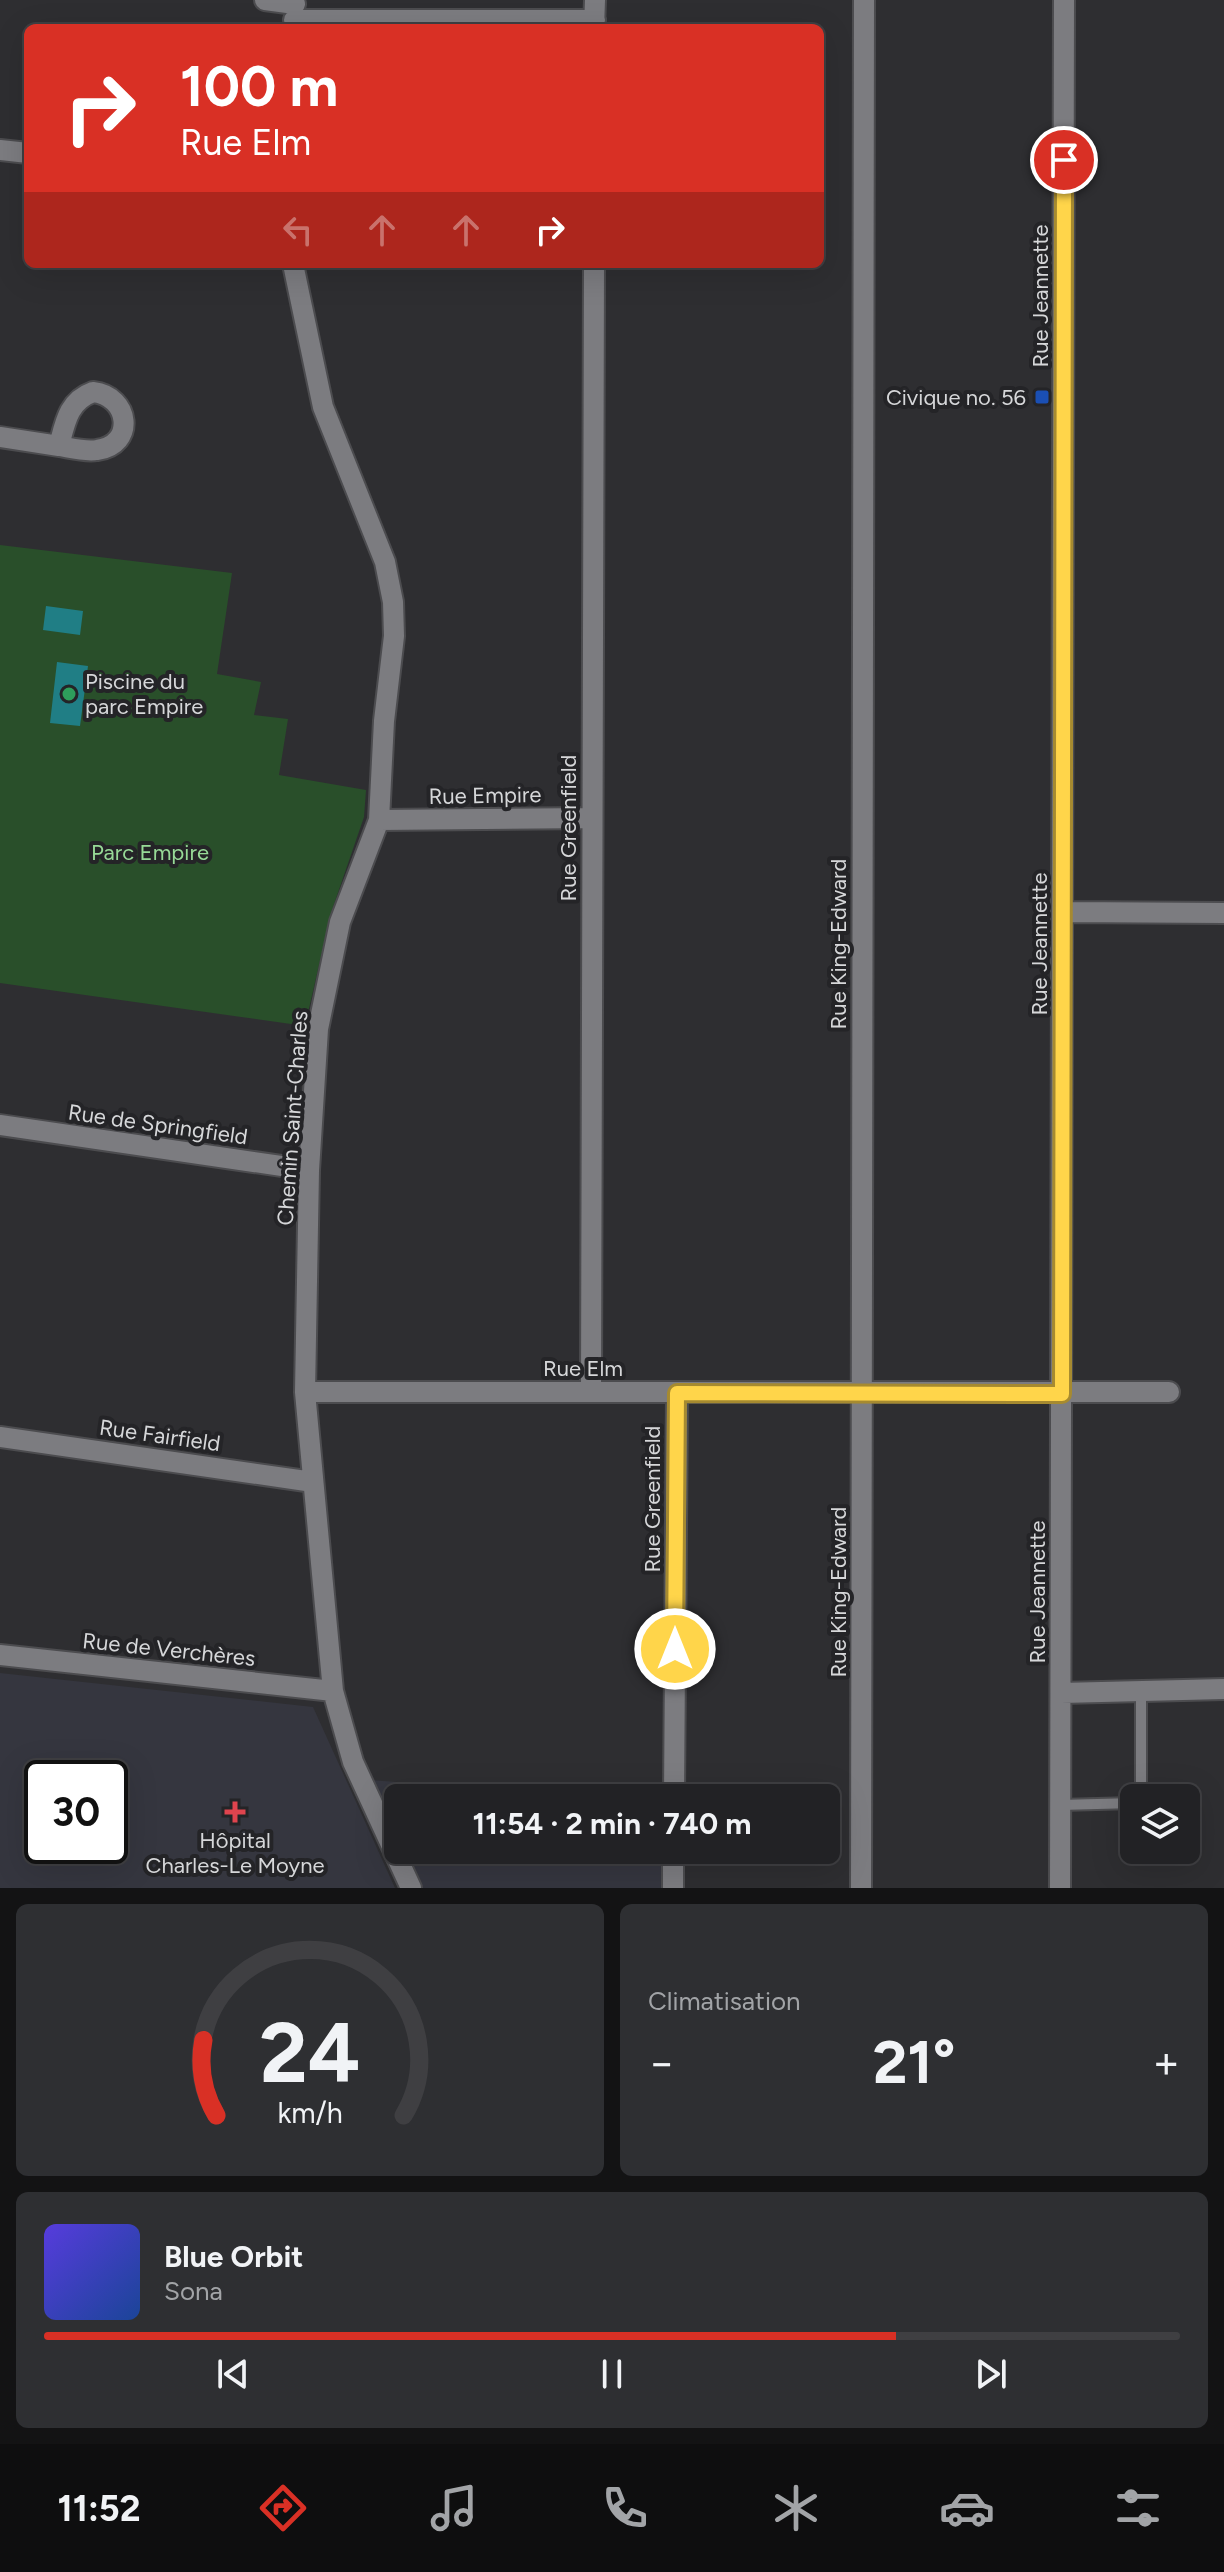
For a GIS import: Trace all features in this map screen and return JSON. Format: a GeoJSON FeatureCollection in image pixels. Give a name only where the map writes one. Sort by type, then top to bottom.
{"type":"FeatureCollection","features":[{"type":"Feature","properties":{"kind":"street"},"geometry":{"type":"LineString","coordinates":[[265,0],[294,13],[595,16]]}},
{"type":"Feature","properties":{"kind":"street","name":"Rue King-Edward"},"geometry":{"type":"LineString","coordinates":[[861,1888],[864,0]]}},
{"type":"Feature","properties":{"kind":"street","name":"Rue Jeannette"},"geometry":{"type":"LineString","coordinates":[[1060,1888],[1064,0]]}},
{"type":"Feature","properties":{"kind":"street"},"geometry":{"type":"LineString","coordinates":[[0,150],[24,153]]}},
{"type":"Feature","properties":{"kind":"street","name":"Chemin Saint-Charles"},"geometry":{"type":"LineString","coordinates":[[294,268],[323,407],[385,562],[393,602],[394,636],[384,721],[379,820],[340,922],[318,1029],[309,1170],[305,1392],[333,1691],[353,1762],[411,1888]]}},
{"type":"Feature","properties":{"kind":"street","name":"Rue Greenfield"},"geometry":{"type":"LineString","coordinates":[[591,1392],[594,268]]}},
{"type":"Feature","properties":{"kind":"street"},"geometry":{"type":"LineString","coordinates":[[0,437],[59,446]]}},
{"type":"Feature","properties":{"kind":"street","name":"Rue Empire"},"geometry":{"type":"LineString","coordinates":[[379,820],[592,818]]}},
{"type":"Feature","properties":{"kind":"street"},"geometry":{"type":"LineString","coordinates":[[1063,912],[1224,913]]}},
{"type":"Feature","properties":{"kind":"street","name":"Rue de Springfield"},"geometry":{"type":"LineString","coordinates":[[0,1125],[309,1170]]}},
{"type":"Feature","properties":{"kind":"street","name":"Rue Elm"},"geometry":{"type":"LineString","coordinates":[[305,1392],[1169,1392]]}},
{"type":"Feature","properties":{"kind":"street","name":"Rue Greenfield"},"geometry":{"type":"LineString","coordinates":[[674,1784],[677,1393]]}},
{"type":"Feature","properties":{"kind":"street","name":"Rue Fairfield"},"geometry":{"type":"LineString","coordinates":[[0,1437],[313,1482]]}},
{"type":"Feature","properties":{"kind":"street","name":"Rue de Verchères"},"geometry":{"type":"LineString","coordinates":[[0,1655],[333,1691]]}},
{"type":"Feature","properties":{"kind":"street"},"geometry":{"type":"LineString","coordinates":[[1061,1693],[1224,1689]]}},
{"type":"Feature","properties":{"kind":"street"},"geometry":{"type":"LineString","coordinates":[[673,1864],[673,1888]]}},
{"type":"Feature","properties":{"kind":"lane"},"geometry":{"type":"LineString","coordinates":[[1141,1691],[1141,1784]]}},
{"type":"Feature","properties":{"kind":"lane"},"geometry":{"type":"LineString","coordinates":[[1060,1805],[1120,1803]]}},
{"type":"Feature","properties":{"kind":"shaded area","name":"Hôpital Charles-Le Moyne"},"geometry":{"type":"Polygon","coordinates":[[[0,1673],[313,1707],[395,1888],[0,1888],[0,1673]]]}},
{"type":"Feature","properties":{"kind":"shaded area"},"geometry":{"type":"Polygon","coordinates":[[[370,1780],[423,1784],[384,1784],[384,1809],[370,1780]]]}},
{"type":"Feature","properties":{"kind":"shaded area"},"geometry":{"type":"Polygon","coordinates":[[[411,1864],[664,1864],[664,1888],[423,1888],[411,1864]]]}},
{"type":"Feature","properties":{"kind":"green space","name":"Parc Empire"},"geometry":{"type":"Polygon","coordinates":[[[0,545],[232,573],[217,674],[261,682],[254,715],[288,719],[279,775],[366,790],[364,817],[331,913],[305,1026],[0,983],[0,545]]]}},
{"type":"Feature","properties":{"kind":"water"},"geometry":{"type":"Polygon","coordinates":[[[46,606],[83,611],[80,635],[43,630],[46,606]]]}},
{"type":"Feature","properties":{"kind":"water","name":"Piscine du parc Empire"},"geometry":{"type":"Polygon","coordinates":[[[57,662],[88,666],[80,726],[50,723],[57,662]]]}},
{"type":"Feature","properties":{"kind":"place","name":"Civique no. 56"},"geometry":{"type":"Point","coordinates":[1042,397]}},
{"type":"Feature","properties":{"kind":"place","name":"Piscine du parc Empire"},"geometry":{"type":"Point","coordinates":[69,694]}},
{"type":"Feature","properties":{"kind":"place","name":"Hôpital Charles-Le Moyne"},"geometry":{"type":"Point","coordinates":[235,1812]}},
{"type":"Feature","properties":{"kind":"route"},"geometry":{"type":"LineString","coordinates":[[675,1649],[677,1393],[1062,1394],[1064,160]]}}]}
